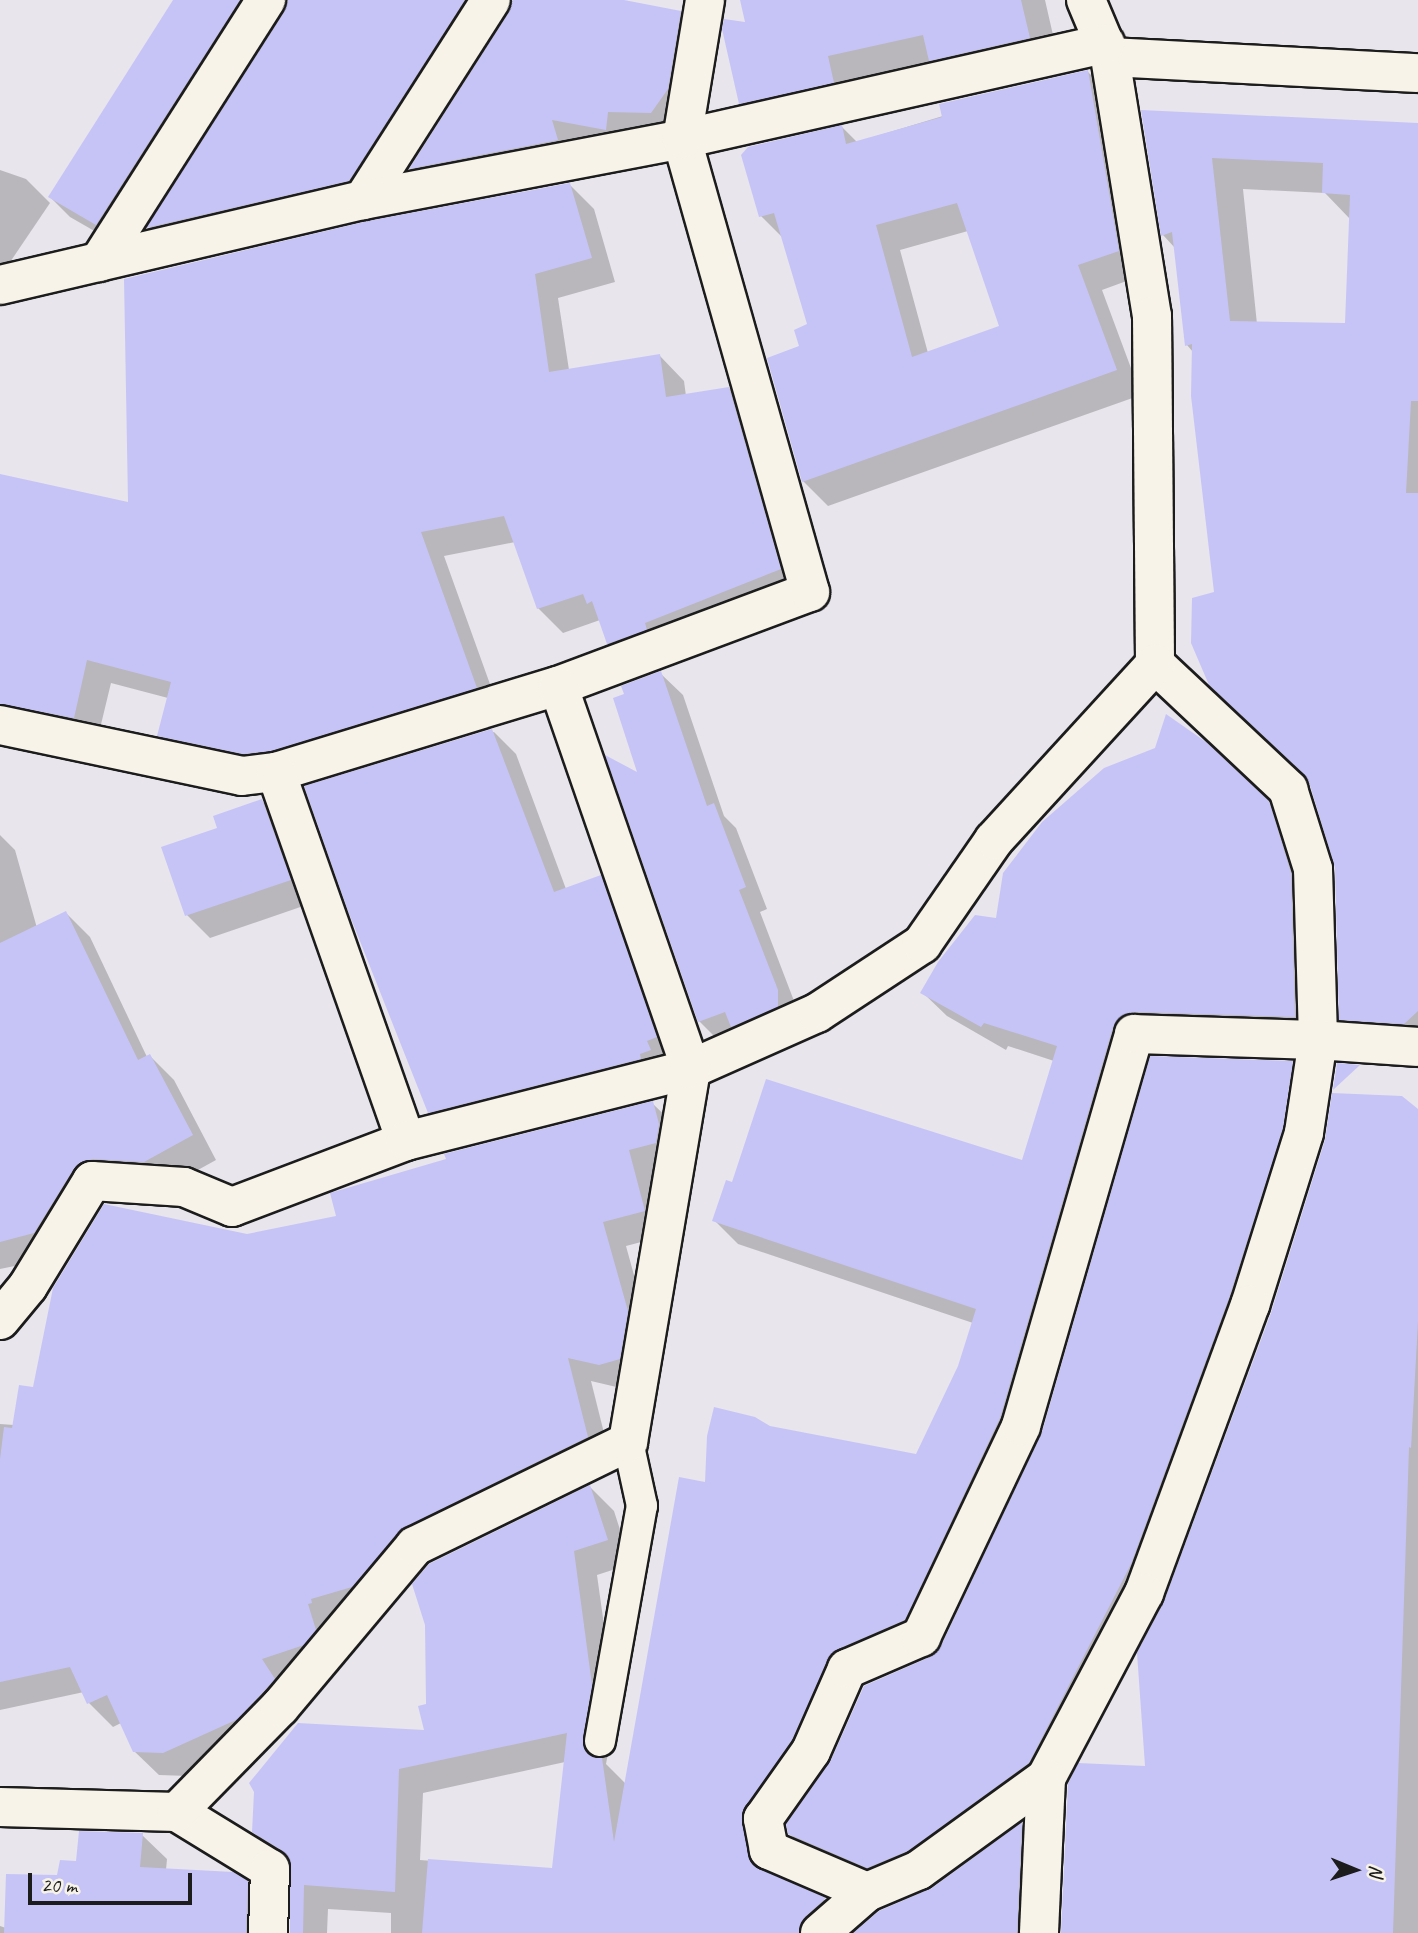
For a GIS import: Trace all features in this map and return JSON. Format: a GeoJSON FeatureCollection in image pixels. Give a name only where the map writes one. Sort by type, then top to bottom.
{"type":"FeatureCollection","features":[{"type":"Feature","properties":{"kind":"street"},"geometry":{"type":"LineString","coordinates":[[99,262],[266,0]]}},
{"type":"Feature","properties":{"kind":"street"},"geometry":{"type":"LineString","coordinates":[[363,200],[491,0]]}},
{"type":"Feature","properties":{"kind":"street"},"geometry":{"type":"LineString","coordinates":[[0,725],[242,776],[276,772],[558,686],[810,592],[682,139],[705,0]]}},
{"type":"Feature","properties":{"kind":"street"},"geometry":{"type":"LineString","coordinates":[[0,1320],[27,1286],[92,1181],[184,1187],[232,1207],[405,1141],[691,1069],[817,1013],[922,944],[994,840],[1155,664],[1152,316],[1107,51],[1086,0]]}},
{"type":"Feature","properties":{"kind":"street"},"geometry":{"type":"LineString","coordinates":[[0,285],[363,200],[682,139],[1107,51],[1418,73]]}},
{"type":"Feature","properties":{"kind":"street"},"geometry":{"type":"LineString","coordinates":[[1039,1933],[1046,1778],[1144,1593],[1236,1344],[1304,1133],[1318,1040],[1313,869],[1288,789],[1155,664]]}},
{"type":"Feature","properties":{"kind":"street"},"geometry":{"type":"LineString","coordinates":[[177,1812],[279,1707],[415,1546],[628,1442],[691,1069],[558,686]]}},
{"type":"Feature","properties":{"kind":"street"},"geometry":{"type":"LineString","coordinates":[[276,772],[405,1141]]}},
{"type":"Feature","properties":{"kind":"street"},"geometry":{"type":"LineString","coordinates":[[867,1892],[769,1850],[763,1819],[811,1751],[847,1669],[921,1637],[1021,1426],[1134,1034],[1318,1040],[1418,1047]]}},
{"type":"Feature","properties":{"kind":"street"},"geometry":{"type":"LineString","coordinates":[[820,1933],[867,1892],[919,1870],[1046,1778]]}},
{"type":"Feature","properties":{"kind":"street"},"geometry":{"type":"LineString","coordinates":[[0,1807],[177,1812],[270,1869],[268,1933]]}},
{"type":"Feature","properties":{"kind":"lane"},"geometry":{"type":"LineString","coordinates":[[600,1741],[642,1506],[628,1442]]}},
{"type":"Feature","properties":{"kind":"building"},"geometry":{"type":"Polygon","coordinates":[[[173,0],[240,0],[96,225],[48,197],[173,0]]]}},
{"type":"Feature","properties":{"kind":"building"},"geometry":{"type":"Polygon","coordinates":[[[288,0],[465,0],[349,181],[146,228],[284,12],[288,0]]]}},
{"type":"Feature","properties":{"kind":"building"},"geometry":{"type":"Polygon","coordinates":[[[513,0],[624,0],[681,11],[668,89],[651,113],[608,112],[606,130],[552,120],[558,140],[409,169],[509,12],[513,0]]]}},
{"type":"Feature","properties":{"kind":"building"},"geometry":{"type":"Polygon","coordinates":[[[740,0],[1021,0],[1030,38],[929,61],[923,35],[828,56],[834,83],[739,104],[722,29],[724,19],[745,22],[740,0]]]}},
{"type":"Feature","properties":{"kind":"building"},"geometry":{"type":"Polygon","coordinates":[[[1088,70],[1119,251],[1078,265],[1117,370],[802,482],[767,358],[799,346],[794,330],[807,324],[774,213],[759,217],[741,155],[748,147],[842,125],[846,144],[942,117],[939,104],[1088,70]],[[957,203],[876,225],[912,357],[999,326],[957,203]]]}},
{"type":"Feature","properties":{"kind":"building"},"geometry":{"type":"Polygon","coordinates":[[[1141,110],[1418,123],[1418,401],[1411,401],[1406,493],[1418,493],[1418,1011],[1404,1024],[1339,1020],[1335,868],[1309,782],[1303,773],[1209,685],[1191,643],[1192,598],[1214,592],[1191,396],[1192,344],[1185,346],[1172,232],[1161,236],[1141,110]],[[1212,158],[1230,321],[1345,323],[1350,195],[1322,193],[1323,163],[1212,158]]]}},
{"type":"Feature","properties":{"kind":"building"},"geometry":{"type":"Polygon","coordinates":[[[570,183],[592,258],[535,274],[549,372],[660,354],[666,397],[729,387],[781,569],[645,623],[647,630],[607,644],[592,601],[587,604],[583,594],[537,609],[504,516],[421,532],[477,688],[271,751],[243,754],[157,736],[171,682],[87,660],[74,718],[0,704],[0,474],[128,502],[124,279],[368,221],[570,183]]]}},
{"type":"Feature","properties":{"kind":"building"},"geometry":{"type":"Polygon","coordinates":[[[661,671],[707,806],[714,803],[746,887],[739,890],[778,990],[778,1007],[731,1027],[725,1012],[698,1022],[605,755],[637,772],[613,698],[624,694],[621,686],[661,671]]]}},
{"type":"Feature","properties":{"kind":"building"},"geometry":{"type":"Polygon","coordinates":[[[1166,714],[1206,742],[1269,801],[1291,873],[1295,1017],[1135,1012],[1125,1014],[1113,1027],[1000,1418],[905,1620],[838,1649],[828,1659],[792,1740],[742,1814],[752,1864],[826,1898],[805,1917],[799,1933],[422,1933],[428,1859],[552,1868],[567,1733],[399,1769],[395,1892],[304,1885],[303,1933],[290,1933],[290,1859],[281,1850],[252,1832],[254,1792],[249,1783],[298,1723],[424,1730],[418,1706],[426,1704],[425,1625],[412,1584],[429,1564],[590,1485],[608,1540],[574,1551],[592,1685],[583,1739],[588,1754],[602,1758],[614,1842],[679,1477],[705,1482],[707,1436],[714,1407],[755,1417],[770,1426],[916,1454],[958,1366],[976,1309],[712,1221],[726,1180],[732,1182],[766,1079],[1022,1160],[1057,1046],[984,1023],[981,1027],[920,993],[938,962],[975,915],[996,918],[1003,873],[1042,822],[1104,768],[1155,748],[1166,714]]]}},
{"type":"Feature","properties":{"kind":"building"},"geometry":{"type":"Polygon","coordinates":[[[492,729],[554,892],[601,875],[657,1037],[647,1041],[651,1050],[640,1054],[641,1059],[428,1113],[348,911],[304,786],[492,729]]]}},
{"type":"Feature","properties":{"kind":"building"},"geometry":{"type":"Polygon","coordinates":[[[262,799],[291,880],[185,916],[161,847],[217,828],[213,816],[262,799]]]}},
{"type":"Feature","properties":{"kind":"building"},"geometry":{"type":"Polygon","coordinates":[[[66,911],[138,1060],[150,1054],[193,1135],[144,1162],[93,1159],[81,1162],[73,1170],[34,1233],[0,1242],[0,943],[66,911]]]}},
{"type":"Feature","properties":{"kind":"building"},"geometry":{"type":"Polygon","coordinates":[[[1150,1056],[1293,1061],[1283,1128],[1229,1298],[1131,1564],[1029,1763],[908,1851],[867,1868],[788,1834],[786,1824],[831,1760],[864,1686],[930,1657],[941,1646],[1042,1432],[1150,1056]]]}},
{"type":"Feature","properties":{"kind":"building"},"geometry":{"type":"Polygon","coordinates":[[[1337,1063],[1360,1065],[1333,1090],[1337,1063]]]}},
{"type":"Feature","properties":{"kind":"building"},"geometry":{"type":"Polygon","coordinates":[[[1332,1093],[1402,1096],[1418,1109],[1418,1322],[1411,1448],[1409,1447],[1393,1933],[1061,1933],[1068,1784],[1078,1763],[1145,1766],[1137,1653],[1164,1601],[1271,1313],[1325,1140],[1332,1093]]]}},
{"type":"Feature","properties":{"kind":"building"},"geometry":{"type":"Polygon","coordinates":[[[653,1101],[659,1124],[656,1143],[629,1150],[645,1211],[603,1222],[628,1311],[620,1359],[599,1365],[568,1358],[588,1437],[405,1527],[352,1587],[311,1599],[312,1603],[308,1604],[316,1630],[304,1645],[262,1659],[275,1679],[238,1719],[163,1753],[133,1752],[107,1695],[87,1704],[70,1667],[0,1682],[0,1459],[4,1427],[12,1428],[19,1385],[33,1387],[53,1288],[104,1204],[247,1234],[336,1216],[330,1193],[446,1159],[444,1154],[653,1101]]]}},
{"type":"Feature","properties":{"kind":"building"},"geometry":{"type":"Polygon","coordinates":[[[1022,1822],[1017,1933],[853,1933],[879,1911],[932,1888],[1022,1822]]]}},
{"type":"Feature","properties":{"kind":"building"},"geometry":{"type":"Polygon","coordinates":[[[79,1831],[143,1833],[140,1867],[233,1872],[248,1881],[246,1933],[4,1933],[6,1874],[57,1875],[60,1860],[76,1861],[79,1831]]]}}]}
